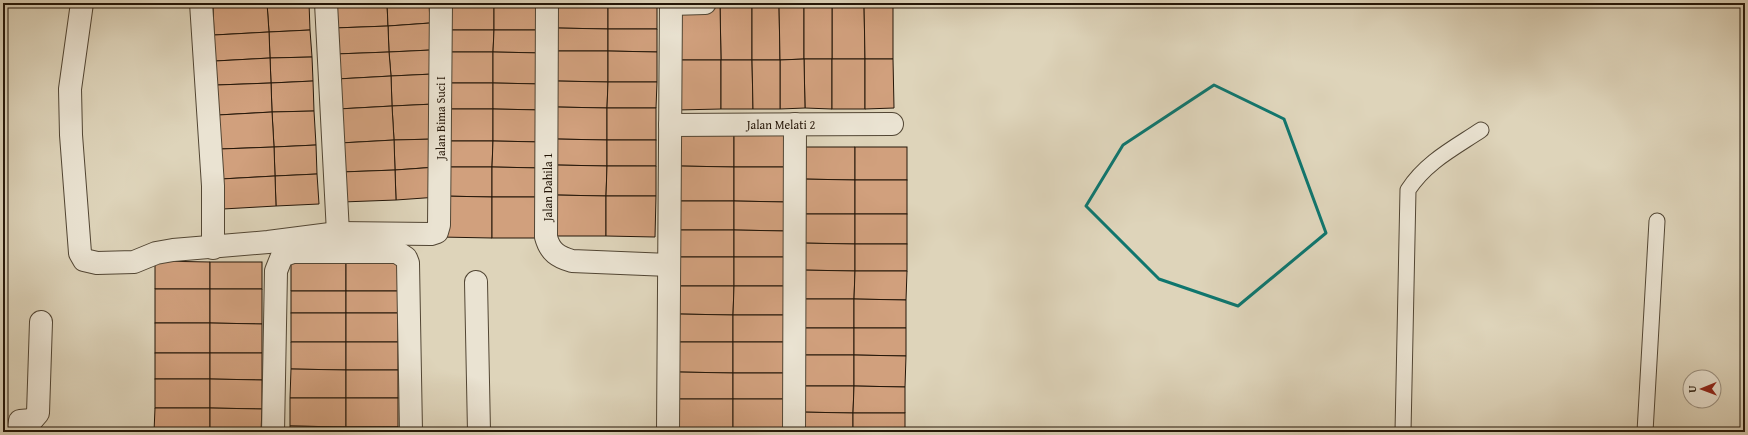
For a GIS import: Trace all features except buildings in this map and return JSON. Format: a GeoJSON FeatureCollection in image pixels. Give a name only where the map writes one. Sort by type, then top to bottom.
{"type":"FeatureCollection","features":[{"type":"Feature","properties":{"kind":"street"},"geometry":{"type":"LineString","coordinates":[[82,3],[70,89],[70,135],[80,253],[84,260],[97,264],[134,262],[162,252],[213,248],[338,233],[326,3]]}},
{"type":"Feature","properties":{"kind":"street"},"geometry":{"type":"LineString","coordinates":[[201,3],[213,186],[213,248]]}},
{"type":"Feature","properties":{"kind":"street","name":"Jalan Bima Suci I"},"geometry":{"type":"LineString","coordinates":[[338,233],[431,234],[436,232],[439,225],[441,3]]}},
{"type":"Feature","properties":{"kind":"street","name":"Jalan Dahila 1"},"geometry":{"type":"LineString","coordinates":[[548,3],[546,237],[549,246],[562,258],[572,261],[669,265]]}},
{"type":"Feature","properties":{"kind":"street"},"geometry":{"type":"LineString","coordinates":[[668,432],[671,3],[705,3]]}},
{"type":"Feature","properties":{"kind":"street"},"geometry":{"type":"LineString","coordinates":[[794,432],[795,124]]}},
{"type":"Feature","properties":{"kind":"street","name":"Jalan Melati 2"},"geometry":{"type":"LineString","coordinates":[[670,125],[892,124]]}},
{"type":"Feature","properties":{"kind":"street"},"geometry":{"type":"LineString","coordinates":[[273,432],[276,270],[282,256],[293,252],[397,252],[406,258],[408,263],[411,432]]}},
{"type":"Feature","properties":{"kind":"street"},"geometry":{"type":"LineString","coordinates":[[476,282],[479,432]]}},
{"type":"Feature","properties":{"kind":"street"},"geometry":{"type":"LineString","coordinates":[[18,432],[20,421],[32,420],[38,413],[40,322]]}},
{"type":"Feature","properties":{"kind":"lane"},"geometry":{"type":"LineString","coordinates":[[1403,432],[1408,190],[1417,176],[1430,164],[1481,130]]}},
{"type":"Feature","properties":{"kind":"lane"},"geometry":{"type":"LineString","coordinates":[[1645,432],[1657,221]]}},
{"type":"Feature","properties":{"kind":"highlighted area"},"geometry":{"type":"Polygon","coordinates":[[[1214,85],[1284,119],[1326,233],[1238,306],[1159,279],[1086,206],[1123,145],[1214,85]]]}}]}
